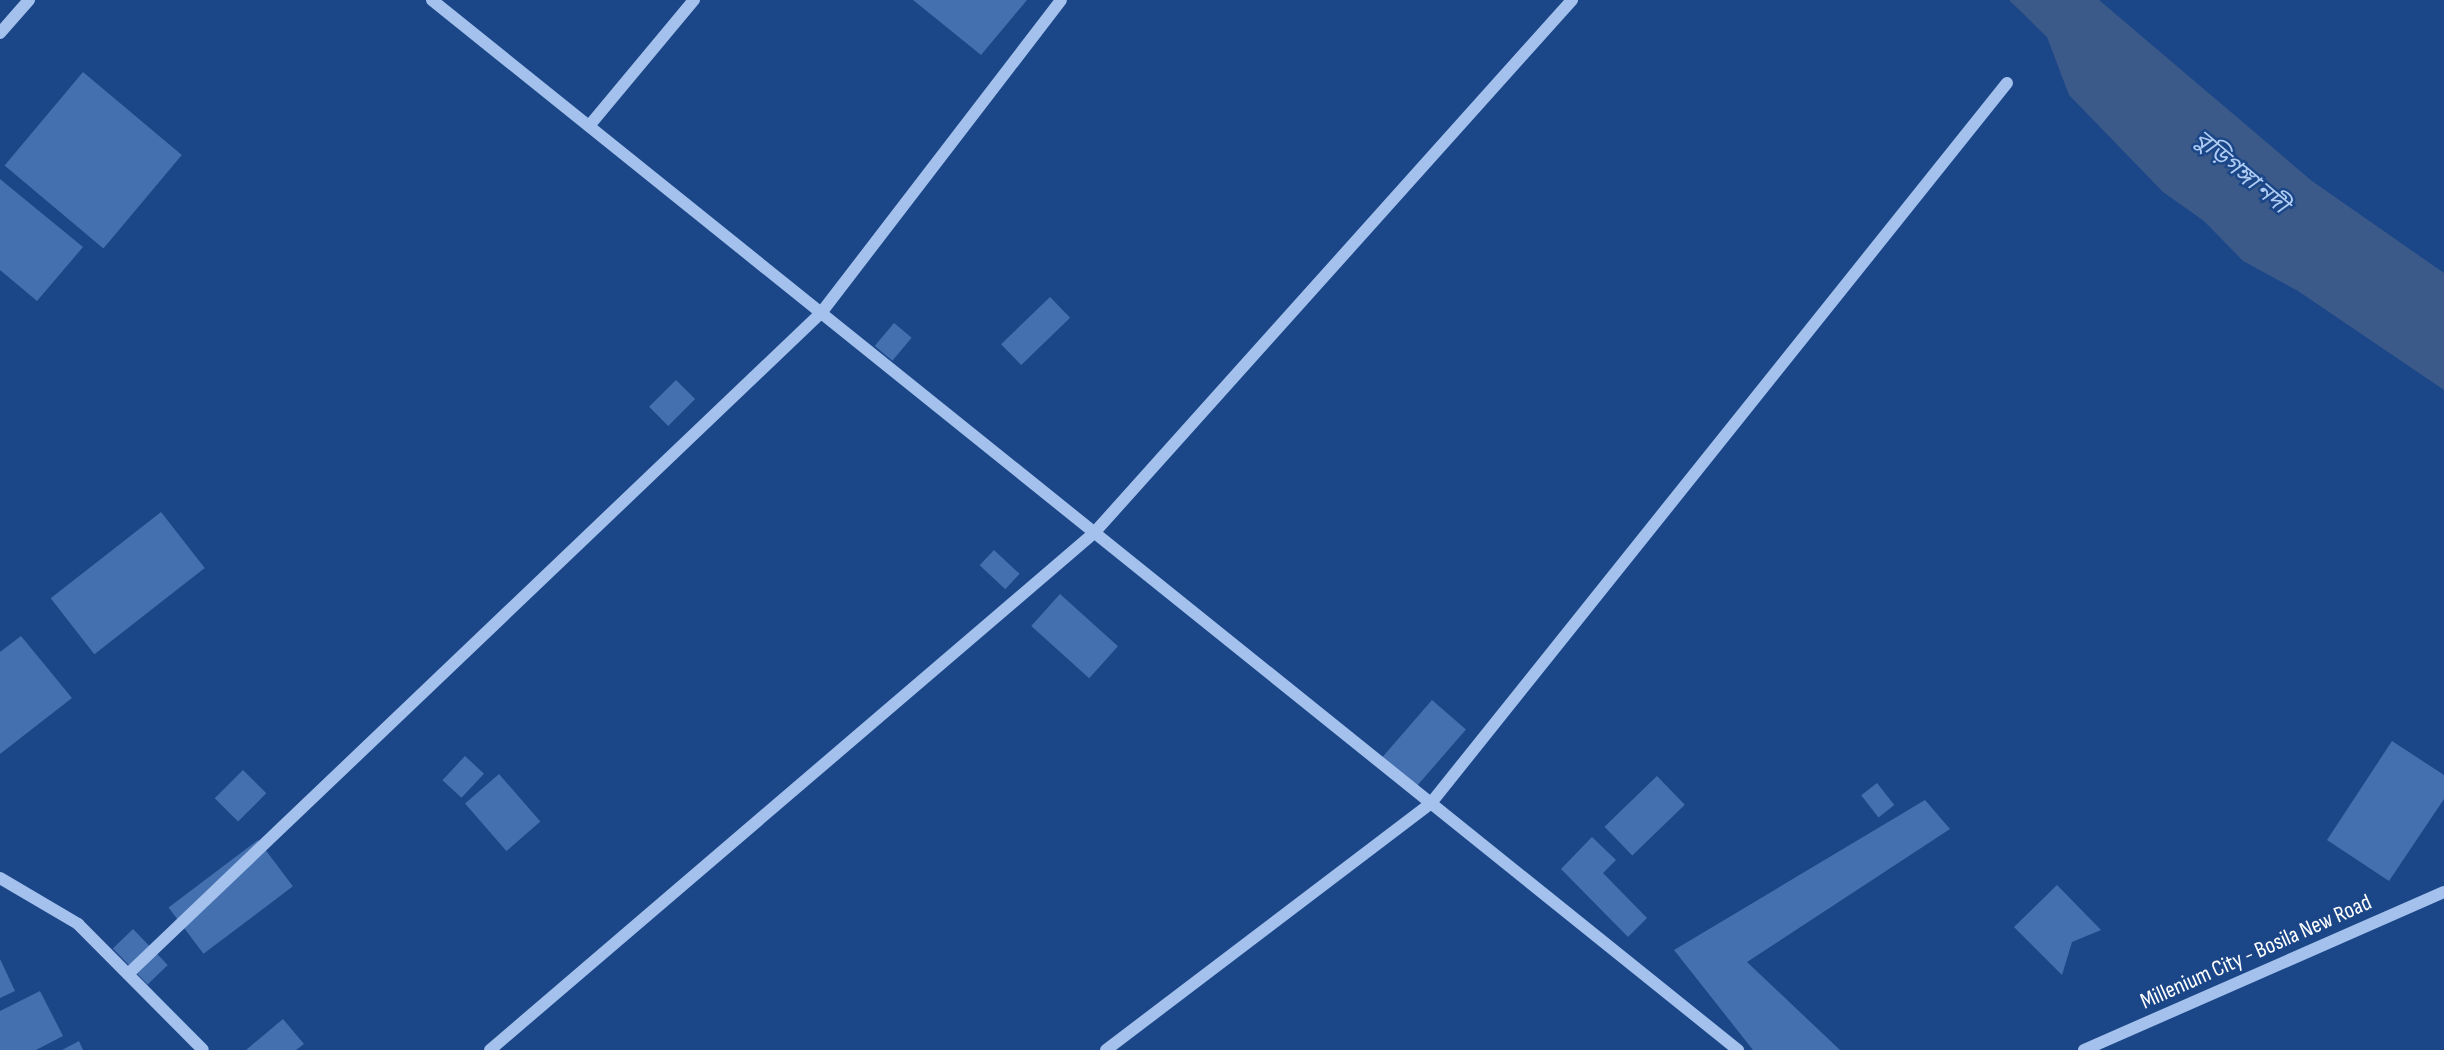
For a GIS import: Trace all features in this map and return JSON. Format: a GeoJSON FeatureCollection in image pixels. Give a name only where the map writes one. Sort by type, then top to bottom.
{"type":"FeatureCollection","features":[{"type":"Feature","properties":{"kind":"street"},"geometry":{"type":"LineString","coordinates":[[0,33],[29,0]]}},
{"type":"Feature","properties":{"kind":"street"},"geometry":{"type":"LineString","coordinates":[[432,0],[1738,1050]]}},
{"type":"Feature","properties":{"kind":"street"},"geometry":{"type":"LineString","coordinates":[[589,126],[694,0]]}},
{"type":"Feature","properties":{"kind":"street"},"geometry":{"type":"LineString","coordinates":[[128,974],[821,313],[1061,0]]}},
{"type":"Feature","properties":{"kind":"street"},"geometry":{"type":"LineString","coordinates":[[490,1050],[1094,533],[1572,0]]}},
{"type":"Feature","properties":{"kind":"street"},"geometry":{"type":"LineString","coordinates":[[1106,1050],[1431,803],[2007,83]]}},
{"type":"Feature","properties":{"kind":"street"},"geometry":{"type":"LineString","coordinates":[[0,878],[78,924],[203,1050]]}},
{"type":"Feature","properties":{"kind":"street","name":"Millenium City - Bosila New Road"},"geometry":{"type":"LineString","coordinates":[[2084,1050],[2444,892]]}},
{"type":"Feature","properties":{"kind":"water","name":"বুড়িগঙ্গা নদী"},"geometry":{"type":"Polygon","coordinates":[[[2009,0],[2099,0],[2312,181],[2444,273],[2444,390],[2298,291],[2243,261],[2204,221],[2163,192],[2069,95],[2047,37],[2009,0]]]}},
{"type":"Feature","properties":{"kind":"building"},"geometry":{"type":"Polygon","coordinates":[[[913,0],[1027,0],[981,55],[913,0]]]}},
{"type":"Feature","properties":{"kind":"building"},"geometry":{"type":"Polygon","coordinates":[[[83,72],[182,155],[103,248],[5,165],[83,72]]]}},
{"type":"Feature","properties":{"kind":"building"},"geometry":{"type":"Polygon","coordinates":[[[0,179],[83,247],[37,301],[0,270],[0,179]]]}},
{"type":"Feature","properties":{"kind":"building"},"geometry":{"type":"Polygon","coordinates":[[[1050,297],[1070,318],[1021,365],[1001,344],[1050,297]]]}},
{"type":"Feature","properties":{"kind":"building"},"geometry":{"type":"Polygon","coordinates":[[[894,323],[912,338],[892,361],[875,346],[894,323]]]}},
{"type":"Feature","properties":{"kind":"building"},"geometry":{"type":"Polygon","coordinates":[[[676,380],[695,399],[668,426],[649,407],[676,380]]]}},
{"type":"Feature","properties":{"kind":"building"},"geometry":{"type":"Polygon","coordinates":[[[161,512],[205,568],[94,654],[51,598],[161,512]]]}},
{"type":"Feature","properties":{"kind":"building"},"geometry":{"type":"Polygon","coordinates":[[[994,550],[1020,574],[1005,589],[980,565],[994,550]]]}},
{"type":"Feature","properties":{"kind":"building"},"geometry":{"type":"Polygon","coordinates":[[[1060,594],[1118,646],[1089,678],[1031,626],[1060,594]]]}},
{"type":"Feature","properties":{"kind":"building"},"geometry":{"type":"Polygon","coordinates":[[[21,636],[72,698],[0,754],[0,652],[21,636]]]}},
{"type":"Feature","properties":{"kind":"building"},"geometry":{"type":"Polygon","coordinates":[[[1432,700],[1466,730],[1413,791],[1379,761],[1432,700]]]}},
{"type":"Feature","properties":{"kind":"building"},"geometry":{"type":"Polygon","coordinates":[[[2392,741],[2444,775],[2444,799],[2389,881],[2327,840],[2392,741]]]}},
{"type":"Feature","properties":{"kind":"building"},"geometry":{"type":"Polygon","coordinates":[[[465,756],[484,774],[462,798],[442,780],[465,756]]]}},
{"type":"Feature","properties":{"kind":"building"},"geometry":{"type":"Polygon","coordinates":[[[243,770],[266,793],[238,822],[215,798],[243,770]]]}},
{"type":"Feature","properties":{"kind":"building"},"geometry":{"type":"Polygon","coordinates":[[[499,774],[540,822],[506,851],[465,804],[499,774]]]}},
{"type":"Feature","properties":{"kind":"building"},"geometry":{"type":"Polygon","coordinates":[[[1657,776],[1685,805],[1632,855],[1604,827],[1657,776]]]}},
{"type":"Feature","properties":{"kind":"building"},"geometry":{"type":"Polygon","coordinates":[[[1877,783],[1894,805],[1878,817],[1861,795],[1877,783]]]}},
{"type":"Feature","properties":{"kind":"building"},"geometry":{"type":"Polygon","coordinates":[[[1925,800],[1950,829],[1747,962],[1840,1050],[1753,1050],[1674,950],[1925,800]]]}},
{"type":"Feature","properties":{"kind":"building"},"geometry":{"type":"Polygon","coordinates":[[[1592,837],[1616,860],[1603,873],[1647,918],[1628,937],[1561,869],[1592,837]]]}},
{"type":"Feature","properties":{"kind":"building"},"geometry":{"type":"Polygon","coordinates":[[[258,840],[293,886],[203,954],[169,907],[258,840]]]}},
{"type":"Feature","properties":{"kind":"building"},"geometry":{"type":"Polygon","coordinates":[[[2057,885],[2101,930],[2072,942],[2062,975],[2014,927],[2057,885]]]}},
{"type":"Feature","properties":{"kind":"building"},"geometry":{"type":"Polygon","coordinates":[[[133,929],[168,965],[148,984],[113,948],[133,929]]]}},
{"type":"Feature","properties":{"kind":"building"},"geometry":{"type":"Polygon","coordinates":[[[0,959],[15,991],[0,998],[0,959]]]}},
{"type":"Feature","properties":{"kind":"building"},"geometry":{"type":"Polygon","coordinates":[[[40,991],[63,1036],[36,1050],[0,1050],[0,1011],[40,991]]]}},
{"type":"Feature","properties":{"kind":"building"},"geometry":{"type":"Polygon","coordinates":[[[283,1019],[304,1044],[296,1050],[246,1050],[283,1019]]]}},
{"type":"Feature","properties":{"kind":"building"},"geometry":{"type":"Polygon","coordinates":[[[79,1041],[83,1050],[62,1050],[79,1041]]]}}]}
